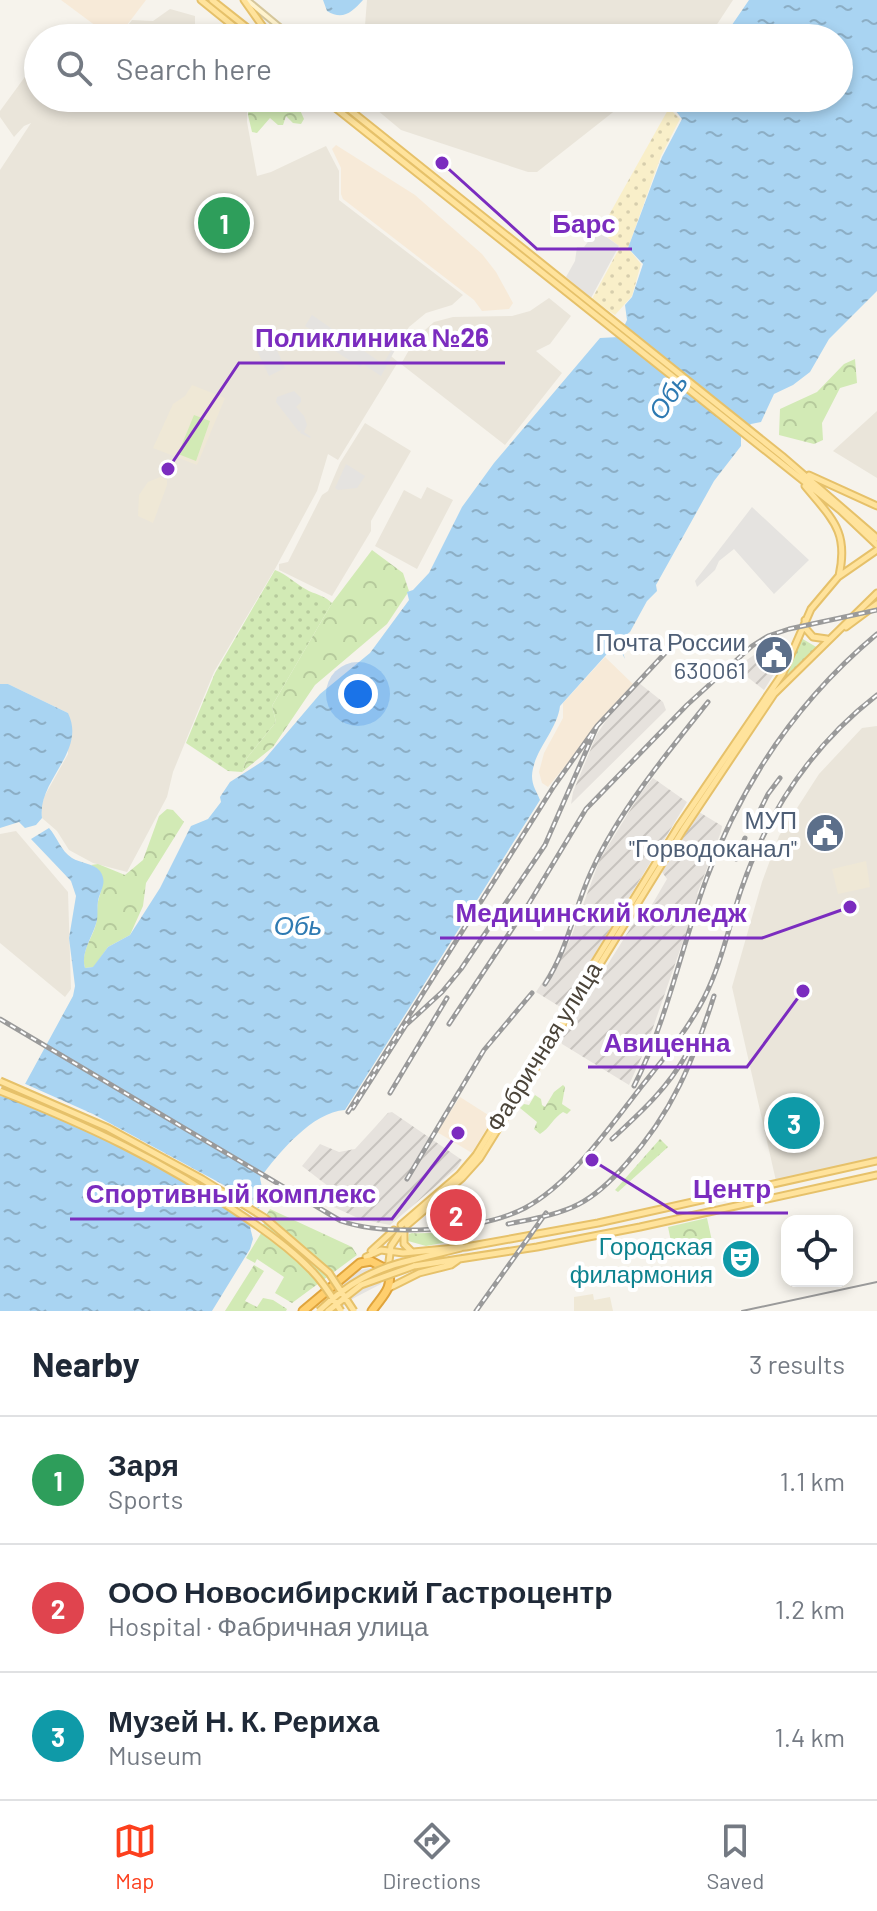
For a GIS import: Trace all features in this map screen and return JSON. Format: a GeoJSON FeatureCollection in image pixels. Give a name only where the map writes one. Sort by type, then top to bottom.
{"type":"FeatureCollection","features":[{"type":"Feature","properties":{"kind":"highway"},"geometry":{"type":"LineString","coordinates":[[295,1311],[305,1308],[363,1260],[388,1270],[389,1288],[379,1311]]}},
{"type":"Feature","properties":{"kind":"highway"},"geometry":{"type":"LineString","coordinates":[[372,1311],[389,1288]]}},
{"type":"Feature","properties":{"kind":"main road"},"geometry":{"type":"LineString","coordinates":[[201,0],[231,24]]}},
{"type":"Feature","properties":{"kind":"main road"},"geometry":{"type":"LineString","coordinates":[[212,0],[242,24]]}},
{"type":"Feature","properties":{"kind":"main road"},"geometry":{"type":"LineString","coordinates":[[245,0],[275,24]]}},
{"type":"Feature","properties":{"kind":"main road"},"geometry":{"type":"LineString","coordinates":[[245,0],[261,24]]}},
{"type":"Feature","properties":{"kind":"main road"},"geometry":{"type":"LineString","coordinates":[[341,112],[877,538]]}},
{"type":"Feature","properties":{"kind":"main road"},"geometry":{"type":"LineString","coordinates":[[352,112],[538,266]]}},
{"type":"Feature","properties":{"kind":"main road"},"geometry":{"type":"LineString","coordinates":[[799,474],[877,506]]}},
{"type":"Feature","properties":{"kind":"main road"},"geometry":{"type":"LineString","coordinates":[[799,474],[841,535],[843,552],[838,577]]}},
{"type":"Feature","properties":{"kind":"main road"},"geometry":{"type":"LineString","coordinates":[[867,532],[877,547]]}},
{"type":"Feature","properties":{"kind":"main road","name":"Фабричная улица"},"geometry":{"type":"LineString","coordinates":[[416,1214],[476,1155],[686,814],[783,673],[804,619],[816,601],[838,577],[877,547]]}},
{"type":"Feature","properties":{"kind":"main road"},"geometry":{"type":"LineString","coordinates":[[830,638],[877,593]]}},
{"type":"Feature","properties":{"kind":"main road"},"geometry":{"type":"LineString","coordinates":[[804,619],[806,629],[813,637],[830,638],[877,604]]}},
{"type":"Feature","properties":{"kind":"main road","name":"Фабричная улица"},"geometry":{"type":"LineString","coordinates":[[416,1214],[462,1178],[480,1158],[683,830],[774,694],[830,638]]}},
{"type":"Feature","properties":{"kind":"main road"},"geometry":{"type":"LineString","coordinates":[[0,1081],[108,1128],[202,1179],[265,1218],[329,1273],[354,1311]]}},
{"type":"Feature","properties":{"kind":"main road"},"geometry":{"type":"LineString","coordinates":[[0,1091],[88,1127],[226,1204],[274,1237],[309,1268],[341,1311]]}},
{"type":"Feature","properties":{"kind":"main road"},"geometry":{"type":"LineString","coordinates":[[319,1311],[358,1279],[375,1271],[466,1247],[655,1212],[877,1161]]}},
{"type":"Feature","properties":{"kind":"main road"},"geometry":{"type":"LineString","coordinates":[[328,1311],[361,1285],[413,1263],[537,1247],[877,1175]]}},
{"type":"Feature","properties":{"kind":"main road"},"geometry":{"type":"LineString","coordinates":[[717,1198],[720,1209]]}},
{"type":"Feature","properties":{"kind":"main road"},"geometry":{"type":"LineString","coordinates":[[655,1212],[658,1223]]}},
{"type":"Feature","properties":{"kind":"main road"},"geometry":{"type":"LineString","coordinates":[[363,1260],[416,1214]]}},
{"type":"Feature","properties":{"kind":"main road"},"geometry":{"type":"LineString","coordinates":[[598,1223],[600,1235]]}},
{"type":"Feature","properties":{"kind":"main road"},"geometry":{"type":"LineString","coordinates":[[388,1270],[391,1246],[401,1228]]}},
{"type":"Feature","properties":{"kind":"main road"},"geometry":{"type":"LineString","coordinates":[[401,1228],[404,1244],[415,1252]]}},
{"type":"Feature","properties":{"kind":"main road"},"geometry":{"type":"LineString","coordinates":[[556,1230],[550,1235],[552,1241],[557,1243]]}},
{"type":"Feature","properties":{"kind":"main road"},"geometry":{"type":"LineString","coordinates":[[537,1233],[542,1241],[537,1247]]}},
{"type":"Feature","properties":{"kind":"main road"},"geometry":{"type":"LineString","coordinates":[[363,1260],[374,1252],[466,1247]]}},
{"type":"Feature","properties":{"kind":"main road"},"geometry":{"type":"LineString","coordinates":[[389,1288],[460,1259]]}},
{"type":"Feature","properties":{"kind":"shaded area"},"geometry":{"type":"Polygon","coordinates":[[[61,0],[146,0],[128,24],[93,24],[61,0]]]}},
{"type":"Feature","properties":{"kind":"shaded area"},"geometry":{"type":"Polygon","coordinates":[[[367,0],[733,0],[717,24],[365,24],[367,0]]]}},
{"type":"Feature","properties":{"kind":"shaded area"},"geometry":{"type":"Polygon","coordinates":[[[170,9],[195,16],[195,24],[129,24],[132,20],[153,21],[170,9]]]}},
{"type":"Feature","properties":{"kind":"shaded area"},"geometry":{"type":"Polygon","coordinates":[[[24,78],[24,112],[247,112],[257,176],[326,146],[339,171],[339,200],[463,295],[452,305],[426,313],[409,327],[391,356],[398,362],[338,460],[328,454],[317,491],[214,672],[173,772],[167,797],[127,872],[93,863],[69,850],[57,831],[42,818],[44,797],[68,754],[68,713],[8,684],[0,684],[0,170],[31,123],[14,137],[0,117],[0,111],[24,78]]]}},
{"type":"Feature","properties":{"kind":"shaded area"},"geometry":{"type":"Polygon","coordinates":[[[379,112],[613,112],[537,172],[528,172],[401,130],[379,112]]]}},
{"type":"Feature","properties":{"kind":"shaded area"},"geometry":{"type":"Polygon","coordinates":[[[336,145],[415,195],[482,254],[513,303],[509,309],[482,311],[474,300],[343,199],[341,168],[332,149],[336,145]]]}},
{"type":"Feature","properties":{"kind":"shaded area"},"geometry":{"type":"Polygon","coordinates":[[[597,230],[619,246],[591,298],[566,277],[575,261],[577,247],[584,247],[597,230]]]}},
{"type":"Feature","properties":{"kind":"shaded area"},"geometry":{"type":"Polygon","coordinates":[[[549,298],[571,316],[550,344],[536,351],[562,373],[505,445],[401,364],[416,338],[434,322],[453,317],[512,316],[530,311],[549,298]]]}},
{"type":"Feature","properties":{"kind":"shaded area"},"geometry":{"type":"Polygon","coordinates":[[[312,315],[383,364],[402,337],[381,376],[332,349],[333,345],[305,326],[312,315]]]}},
{"type":"Feature","properties":{"kind":"shaded area"},"geometry":{"type":"Polygon","coordinates":[[[271,329],[271,343],[285,368],[269,376],[255,346],[255,335],[257,330],[271,329]]]}},
{"type":"Feature","properties":{"kind":"shaded area"},"geometry":{"type":"Polygon","coordinates":[[[192,385],[225,398],[197,465],[153,448],[173,404],[185,396],[192,385]]]}},
{"type":"Feature","properties":{"kind":"shaded area"},"geometry":{"type":"Polygon","coordinates":[[[294,391],[301,398],[296,407],[304,416],[307,425],[304,432],[310,438],[300,433],[301,430],[299,432],[276,402],[277,397],[294,391]]]}},
{"type":"Feature","properties":{"kind":"shaded area"},"geometry":{"type":"Polygon","coordinates":[[[877,411],[877,478],[833,451],[877,411]]]}},
{"type":"Feature","properties":{"kind":"shaded area"},"geometry":{"type":"Polygon","coordinates":[[[365,423],[411,451],[371,521],[371,531],[332,596],[279,570],[279,564],[288,562],[322,495],[328,491],[340,463],[365,423]]]}},
{"type":"Feature","properties":{"kind":"shaded area"},"geometry":{"type":"Polygon","coordinates":[[[346,464],[365,476],[357,488],[338,490],[335,488],[346,464]]]}},
{"type":"Feature","properties":{"kind":"shaded area"},"geometry":{"type":"Polygon","coordinates":[[[160,477],[167,480],[167,485],[153,523],[138,516],[139,495],[148,482],[160,477]]]}},
{"type":"Feature","properties":{"kind":"shaded area"},"geometry":{"type":"Polygon","coordinates":[[[427,487],[453,500],[417,569],[375,546],[404,490],[421,499],[427,487]]]}},
{"type":"Feature","properties":{"kind":"shaded area"},"geometry":{"type":"Polygon","coordinates":[[[752,507],[809,560],[774,594],[734,549],[697,587],[695,581],[752,507]]]}},
{"type":"Feature","properties":{"kind":"shaded area"},"geometry":{"type":"Polygon","coordinates":[[[771,644],[780,650],[769,671],[774,674],[764,690],[738,666],[754,655],[761,659],[771,644]]]}},
{"type":"Feature","properties":{"kind":"shaded area"},"geometry":{"type":"Polygon","coordinates":[[[605,657],[633,684],[548,787],[542,783],[539,772],[544,753],[563,718],[563,703],[605,657]]]}},
{"type":"Feature","properties":{"kind":"shaded area"},"geometry":{"type":"Polygon","coordinates":[[[639,683],[663,702],[666,710],[571,804],[597,734],[616,706],[639,683]]]}},
{"type":"Feature","properties":{"kind":"shaded area"},"geometry":{"type":"Polygon","coordinates":[[[877,726],[877,1158],[776,1181],[732,987],[762,882],[779,836],[819,774],[862,728],[877,726]]]}},
{"type":"Feature","properties":{"kind":"shaded area"},"geometry":{"type":"Polygon","coordinates":[[[653,778],[687,802],[562,1008],[536,992],[570,940],[600,859],[653,778]]]}},
{"type":"Feature","properties":{"kind":"shaded area"},"geometry":{"type":"Polygon","coordinates":[[[699,812],[722,826],[721,832],[647,1045],[629,1085],[562,1044],[561,1039],[645,905],[650,908],[667,879],[662,872],[699,812]]]}},
{"type":"Feature","properties":{"kind":"shaded area"},"geometry":{"type":"Polygon","coordinates":[[[16,831],[68,892],[71,989],[65,997],[0,943],[0,834],[16,831]]]}},
{"type":"Feature","properties":{"kind":"shaded area"},"geometry":{"type":"Polygon","coordinates":[[[866,861],[870,887],[838,894],[832,869],[866,861]]]}},
{"type":"Feature","properties":{"kind":"shaded area"},"geometry":{"type":"Polygon","coordinates":[[[460,1097],[493,1118],[472,1153],[437,1132],[460,1097]]]}},
{"type":"Feature","properties":{"kind":"shaded area"},"geometry":{"type":"Polygon","coordinates":[[[392,1112],[462,1160],[457,1168],[390,1225],[360,1219],[321,1200],[328,1186],[302,1166],[320,1144],[339,1152],[355,1149],[392,1112]]]}},
{"type":"Feature","properties":{"kind":"shaded area"},"geometry":{"type":"Polygon","coordinates":[[[371,1268],[381,1284],[337,1311],[325,1311],[321,1307],[356,1271],[371,1268]]]}},
{"type":"Feature","properties":{"kind":"shaded area"},"geometry":{"type":"Polygon","coordinates":[[[593,1294],[594,1300],[610,1297],[613,1311],[574,1311],[574,1297],[593,1294]]]}},
{"type":"Feature","properties":{"kind":"green space"},"geometry":{"type":"Polygon","coordinates":[[[248,112],[301,112],[304,119],[301,124],[293,123],[286,116],[283,125],[278,125],[270,118],[257,133],[252,132],[248,112]]]}},
{"type":"Feature","properties":{"kind":"green space"},"geometry":{"type":"Polygon","coordinates":[[[223,197],[248,208],[247,220],[235,229],[225,249],[197,235],[206,218],[214,221],[213,216],[218,209],[214,206],[223,197]]]}},
{"type":"Feature","properties":{"kind":"green space"},"geometry":{"type":"Polygon","coordinates":[[[855,359],[857,383],[840,388],[822,423],[823,440],[814,444],[779,435],[780,409],[817,392],[844,364],[855,359]]]}},
{"type":"Feature","properties":{"kind":"green space"},"geometry":{"type":"Polygon","coordinates":[[[194,415],[210,421],[196,461],[178,454],[194,415]]]}},
{"type":"Feature","properties":{"kind":"green space"},"geometry":{"type":"Polygon","coordinates":[[[372,550],[403,573],[409,591],[387,624],[315,685],[273,747],[242,772],[247,758],[276,722],[272,706],[332,603],[372,550]]]}},
{"type":"Feature","properties":{"kind":"green space"},"geometry":{"type":"Polygon","coordinates":[[[275,570],[332,603],[272,706],[276,722],[247,758],[242,772],[228,771],[186,743],[215,673],[275,570]]]}},
{"type":"Feature","properties":{"kind":"green space"},"geometry":{"type":"Polygon","coordinates":[[[801,638],[818,648],[785,677],[783,676],[801,638]]]}},
{"type":"Feature","properties":{"kind":"green space"},"geometry":{"type":"Polygon","coordinates":[[[167,809],[173,810],[184,822],[146,883],[143,906],[130,935],[108,947],[94,967],[85,968],[84,957],[96,924],[102,884],[100,872],[91,865],[98,864],[125,875],[143,860],[159,816],[167,809]]]}},
{"type":"Feature","properties":{"kind":"green space"},"geometry":{"type":"Polygon","coordinates":[[[563,1085],[562,1104],[571,1110],[560,1114],[540,1134],[534,1129],[537,1122],[520,1108],[524,1104],[529,1105],[535,1095],[545,1107],[554,1092],[563,1085]]]}},
{"type":"Feature","properties":{"kind":"green space"},"geometry":{"type":"Polygon","coordinates":[[[660,1139],[668,1147],[618,1192],[615,1190],[660,1139]]]}},
{"type":"Feature","properties":{"kind":"green space"},"geometry":{"type":"Polygon","coordinates":[[[270,1209],[352,1247],[357,1255],[292,1303],[275,1293],[284,1277],[257,1259],[255,1263],[246,1258],[263,1230],[261,1223],[270,1209]]]}},
{"type":"Feature","properties":{"kind":"green space"},"geometry":{"type":"Polygon","coordinates":[[[707,1218],[712,1241],[698,1242],[673,1251],[668,1227],[707,1218]]]}},
{"type":"Feature","properties":{"kind":"green space"},"geometry":{"type":"Polygon","coordinates":[[[412,1233],[452,1234],[457,1235],[457,1241],[426,1246],[408,1241],[412,1233]]]}},
{"type":"Feature","properties":{"kind":"green space"},"geometry":{"type":"Polygon","coordinates":[[[254,1265],[264,1271],[245,1301],[257,1307],[263,1298],[273,1300],[286,1311],[225,1311],[254,1265]]]}},
{"type":"Feature","properties":{"kind":"sand"},"geometry":{"type":"Polygon","coordinates":[[[667,112],[673,112],[680,119],[661,156],[628,248],[641,264],[632,296],[615,315],[592,299],[620,247],[600,231],[667,112]]]}},
{"type":"Feature","properties":{"kind":"water"},"geometry":{"type":"Polygon","coordinates":[[[323,0],[363,0],[351,11],[338,15],[327,11],[323,0]]]}},
{"type":"Feature","properties":{"kind":"water","name":"Обь"},"geometry":{"type":"Polygon","coordinates":[[[749,0],[877,0],[877,291],[829,339],[810,372],[774,394],[761,422],[751,424],[741,434],[741,446],[714,481],[656,585],[657,591],[647,601],[630,632],[619,640],[625,659],[615,645],[560,706],[533,767],[533,783],[540,800],[345,1110],[320,1118],[297,1135],[260,1178],[264,1197],[250,1227],[253,1239],[250,1249],[212,1311],[0,1311],[0,1096],[12,1098],[25,1084],[73,996],[75,986],[69,938],[76,896],[71,881],[31,839],[49,828],[68,855],[94,866],[102,875],[97,920],[84,956],[85,968],[93,967],[108,947],[130,935],[160,888],[191,826],[208,819],[221,802],[220,797],[230,782],[263,761],[320,694],[370,653],[409,600],[407,592],[413,590],[429,573],[462,507],[494,463],[600,338],[619,337],[627,320],[625,305],[632,297],[643,264],[628,248],[662,157],[682,119],[677,112],[853,112],[853,24],[733,24],[749,0]]]}},
{"type":"Feature","properties":{"kind":"water"},"geometry":{"type":"Polygon","coordinates":[[[0,684],[8,684],[68,713],[72,727],[67,753],[42,804],[42,818],[36,825],[25,828],[19,822],[0,828],[0,684]]]}},
{"type":"Feature","properties":{"kind":"pier"},"geometry":{"type":"Polygon","coordinates":[[[621,324],[753,428],[745,439],[613,334],[621,324]]]}},
{"type":"Feature","properties":{"kind":"pier"},"geometry":{"type":"Polygon","coordinates":[[[21,1082],[93,1114],[233,1190],[265,1213],[267,1221],[261,1226],[159,1164],[11,1093],[21,1082]]]}},
{"type":"Feature","properties":{"kind":"tram line"},"geometry":{"type":"LineString","coordinates":[[742,1311],[877,1282]]}},
{"type":"Feature","properties":{"kind":"railway"},"geometry":{"type":"LineString","coordinates":[[449,1024],[528,905],[586,809],[687,705],[752,646],[768,636],[877,610]]}},
{"type":"Feature","properties":{"kind":"railway"},"geometry":{"type":"LineString","coordinates":[[634,1086],[665,1010],[706,880],[736,810],[797,716],[848,660],[877,634]]}},
{"type":"Feature","properties":{"kind":"railway"},"geometry":{"type":"LineString","coordinates":[[597,726],[669,649]]}},
{"type":"Feature","properties":{"kind":"railway"},"geometry":{"type":"LineString","coordinates":[[0,1019],[341,1221],[408,1230],[460,1226],[506,1216],[542,1198],[573,1170],[603,1137],[683,1033],[710,985],[752,861],[778,807],[812,758],[877,695]]}},
{"type":"Feature","properties":{"kind":"railway"},"geometry":{"type":"LineString","coordinates":[[545,984],[560,957],[586,884],[603,848],[645,783],[708,702]]}},
{"type":"Feature","properties":{"kind":"railway"},"geometry":{"type":"LineString","coordinates":[[348,1112],[554,786],[597,726],[545,845],[461,969],[442,992],[406,1025],[353,1108]]}},
{"type":"Feature","properties":{"kind":"railway"},"geometry":{"type":"LineString","coordinates":[[752,826],[780,778]]}},
{"type":"Feature","properties":{"kind":"railway"},"geometry":{"type":"LineString","coordinates":[[736,859],[745,838]]}},
{"type":"Feature","properties":{"kind":"railway"},"geometry":{"type":"LineString","coordinates":[[407,1179],[484,1050],[532,993]]}},
{"type":"Feature","properties":{"kind":"railway"},"geometry":{"type":"LineString","coordinates":[[508,1224],[571,1208],[599,1191],[621,1170],[657,1125],[680,1085],[714,996]]}},
{"type":"Feature","properties":{"kind":"railway"},"geometry":{"type":"LineString","coordinates":[[390,1093],[447,998]]}},
{"type":"Feature","properties":{"kind":"railway"},"geometry":{"type":"LineString","coordinates":[[612,1139],[662,1090],[686,1055]]}},
{"type":"Feature","properties":{"kind":"railway"},"geometry":{"type":"LineString","coordinates":[[476,1311],[546,1213]]}},
{"type":"Feature","properties":{"kind":"place","name":"Барс"},"geometry":{"type":"Point","coordinates":[442,163]}},
{"type":"Feature","properties":{"kind":"place","name":"Заря"},"geometry":{"type":"Point","coordinates":[224,223]}},
{"type":"Feature","properties":{"kind":"place","name":"Поликлиника №26"},"geometry":{"type":"Point","coordinates":[168,469]}},
{"type":"Feature","properties":{"kind":"place","name":"Почта России 630061"},"geometry":{"type":"Point","coordinates":[774,655]}},
{"type":"Feature","properties":{"kind":"place","name":"МУП \"Горводоканал\""},"geometry":{"type":"Point","coordinates":[825,833]}},
{"type":"Feature","properties":{"kind":"place","name":"Медицинский колледж"},"geometry":{"type":"Point","coordinates":[850,907]}},
{"type":"Feature","properties":{"kind":"place","name":"Авиценна"},"geometry":{"type":"Point","coordinates":[803,991]}},
{"type":"Feature","properties":{"kind":"place","name":"Музей Н. К. Рериха"},"geometry":{"type":"Point","coordinates":[794,1123]}},
{"type":"Feature","properties":{"kind":"place","name":"Спортивный комплекс"},"geometry":{"type":"Point","coordinates":[458,1133]}},
{"type":"Feature","properties":{"kind":"place","name":"Центр"},"geometry":{"type":"Point","coordinates":[592,1160]}},
{"type":"Feature","properties":{"kind":"place","name":"ООО Новосибирский Гастроцентр"},"geometry":{"type":"Point","coordinates":[456,1215]}},
{"type":"Feature","properties":{"kind":"place","name":"Городская филармония"},"geometry":{"type":"Point","coordinates":[741,1259]}}]}
